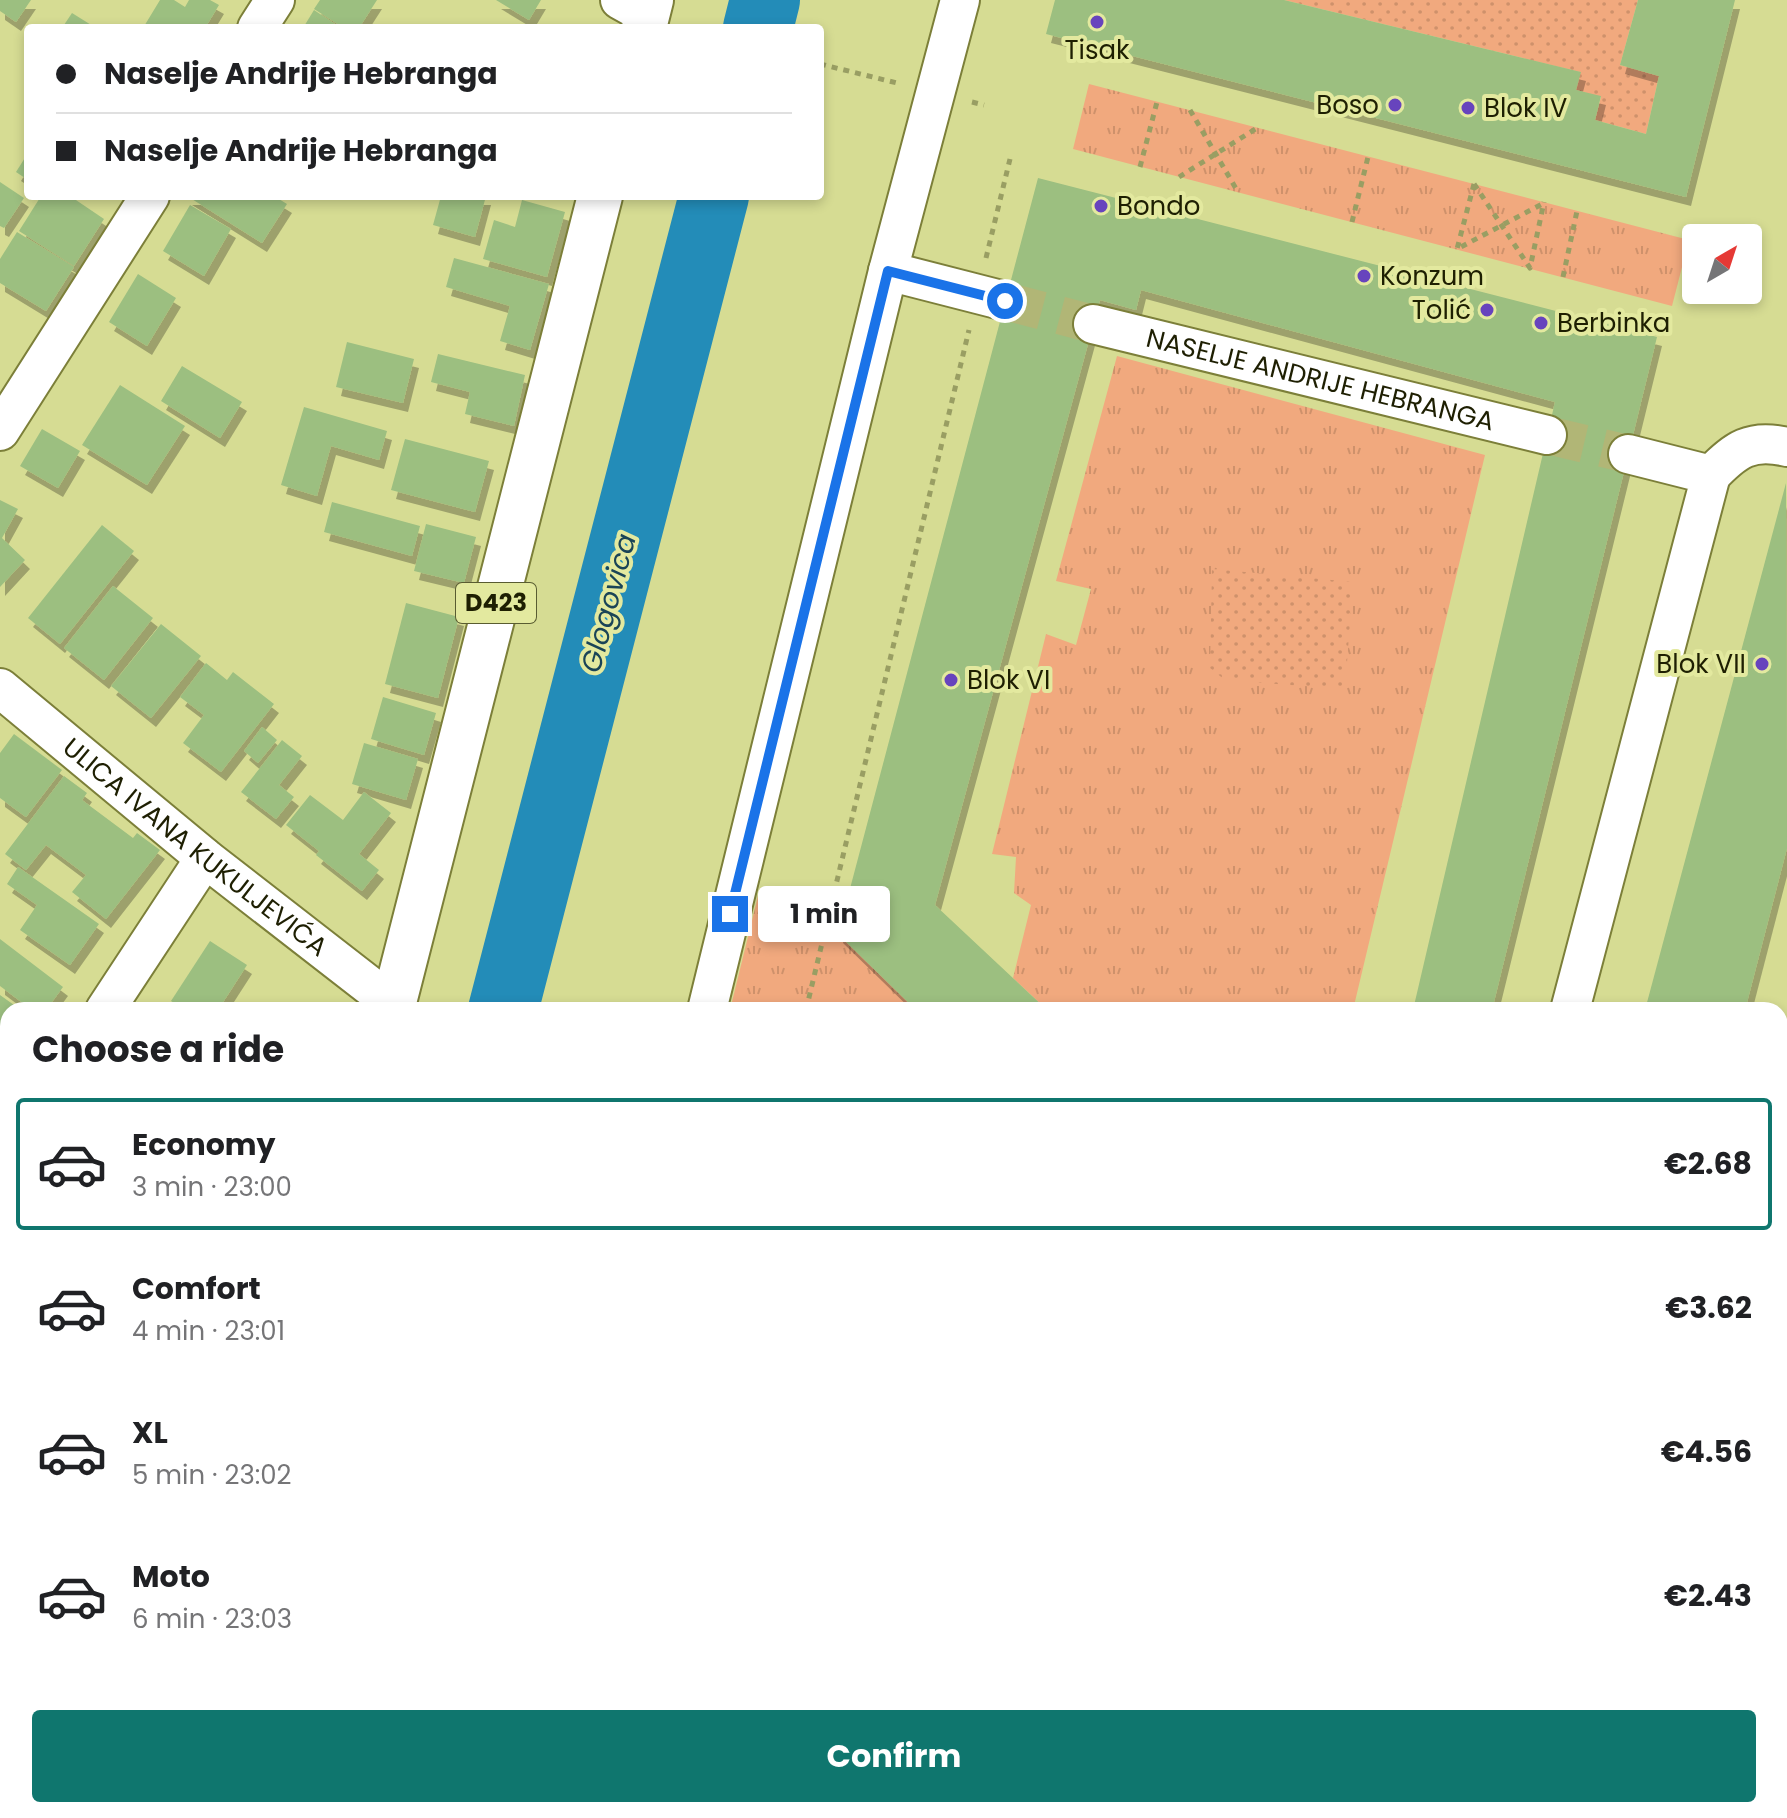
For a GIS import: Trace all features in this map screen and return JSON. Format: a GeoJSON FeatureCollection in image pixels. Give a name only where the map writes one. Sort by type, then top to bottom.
{"type":"FeatureCollection","features":[{"type":"Feature","properties":{"kind":"main road","name":"D423"},"geometry":{"type":"LineString","coordinates":[[393,1002],[599,200]]}},
{"type":"Feature","properties":{"kind":"street"},"geometry":{"type":"LineString","coordinates":[[260,24],[275,0]]}},
{"type":"Feature","properties":{"kind":"street"},"geometry":{"type":"LineString","coordinates":[[709,1002],[888,271],[960,0]]}},
{"type":"Feature","properties":{"kind":"street"},"geometry":{"type":"LineString","coordinates":[[0,431],[147,200]]}},
{"type":"Feature","properties":{"kind":"street"},"geometry":{"type":"LineString","coordinates":[[888,271],[992,297]]}},
{"type":"Feature","properties":{"kind":"street","name":"NASELJE ANDRIJE HEBRANGA"},"geometry":{"type":"LineString","coordinates":[[1093,324],[1547,435]]}},
{"type":"Feature","properties":{"kind":"street"},"geometry":{"type":"LineString","coordinates":[[1572,1002],[1711,475],[1734,452],[1766,442],[1787,447]]}},
{"type":"Feature","properties":{"kind":"street"},"geometry":{"type":"LineString","coordinates":[[1628,454],[1711,475]]}},
{"type":"Feature","properties":{"kind":"street","name":"ULICA IVANA KUKULJEVIĆA"},"geometry":{"type":"LineString","coordinates":[[0,688],[205,858],[386,1002]]}},
{"type":"Feature","properties":{"kind":"street"},"geometry":{"type":"LineString","coordinates":[[110,1002],[205,858]]}},
{"type":"Feature","properties":{"kind":"path"},"geometry":{"type":"LineString","coordinates":[[1140,167],[1157,102]]}},
{"type":"Feature","properties":{"kind":"path"},"geometry":{"type":"LineString","coordinates":[[1190,110],[1238,192]]}},
{"type":"Feature","properties":{"kind":"path"},"geometry":{"type":"LineString","coordinates":[[1179,177],[1257,128]]}},
{"type":"Feature","properties":{"kind":"path"},"geometry":{"type":"LineString","coordinates":[[1352,222],[1368,157]]}},
{"type":"Feature","properties":{"kind":"path"},"geometry":{"type":"LineString","coordinates":[[808,1002],[992,297],[1010,159]]}},
{"type":"Feature","properties":{"kind":"path"},"geometry":{"type":"LineString","coordinates":[[1501,226],[1457,249],[1474,184],[1501,226],[1530,268],[1544,202],[1501,226]]}},
{"type":"Feature","properties":{"kind":"path"},"geometry":{"type":"LineString","coordinates":[[1563,277],[1577,211]]}},
{"type":"Feature","properties":{"kind":"green space"},"geometry":{"type":"Polygon","coordinates":[[[1284,0],[1638,0],[1620,65],[1659,76],[1646,134],[1595,120],[1601,97],[1576,90],[1580,72],[1284,0]]]}},
{"type":"Feature","properties":{"kind":"green space"},"geometry":{"type":"Polygon","coordinates":[[[1089,84],[1682,238],[1682,267],[1672,306],[1073,149],[1089,84]]]}},
{"type":"Feature","properties":{"kind":"green space"},"geometry":{"type":"Polygon","coordinates":[[[1117,356],[1485,455],[1355,1002],[1038,1002],[1013,978],[1031,905],[1014,893],[1016,857],[992,854],[1046,634],[1076,645],[1091,589],[1056,581],[1117,356]]]}},
{"type":"Feature","properties":{"kind":"green space"},"geometry":{"type":"Polygon","coordinates":[[[1212,569],[1353,582],[1345,689],[1225,680],[1210,668],[1212,569]]]}},
{"type":"Feature","properties":{"kind":"green space"},"geometry":{"type":"Polygon","coordinates":[[[758,896],[838,934],[908,1002],[732,1002],[758,896]]]}},
{"type":"Feature","properties":{"kind":"building"},"geometry":{"type":"Polygon","coordinates":[[[0,0],[31,0],[16,22],[0,11],[0,0]]]}},
{"type":"Feature","properties":{"kind":"building"},"geometry":{"type":"Polygon","coordinates":[[[160,0],[174,0],[185,7],[189,0],[210,0],[219,5],[207,24],[145,24],[160,0]]]}},
{"type":"Feature","properties":{"kind":"building"},"geometry":{"type":"Polygon","coordinates":[[[320,0],[377,0],[362,24],[338,24],[314,9],[320,0]]]}},
{"type":"Feature","properties":{"kind":"building"},"geometry":{"type":"Polygon","coordinates":[[[496,0],[541,0],[529,20],[496,0]]]}},
{"type":"Feature","properties":{"kind":"building","name":"Blok IV"},"geometry":{"type":"Polygon","coordinates":[[[1055,0],[1284,0],[1581,72],[1576,90],[1601,96],[1595,120],[1646,134],[1659,76],[1620,65],[1638,0],[1735,0],[1686,197],[1046,34],[1055,0]]]}},
{"type":"Feature","properties":{"kind":"building"},"geometry":{"type":"Polygon","coordinates":[[[314,10],[335,24],[305,24],[314,10]]]}},
{"type":"Feature","properties":{"kind":"building"},"geometry":{"type":"Polygon","coordinates":[[[72,13],[90,24],[65,24],[72,13]]]}},
{"type":"Feature","properties":{"kind":"building"},"geometry":{"type":"Polygon","coordinates":[[[24,159],[24,177],[16,172],[24,159]]]}},
{"type":"Feature","properties":{"kind":"building","name":"Blok VI"},"geometry":{"type":"Polygon","coordinates":[[[1038,178],[1657,337],[1494,1002],[1415,1002],[1555,402],[1141,290],[1136,310],[1100,300],[935,905],[1038,1002],[908,1002],[838,934],[1038,178]]]}},
{"type":"Feature","properties":{"kind":"building"},"geometry":{"type":"Polygon","coordinates":[[[0,182],[24,198],[4,228],[0,226],[0,182]]]}},
{"type":"Feature","properties":{"kind":"building"},"geometry":{"type":"Polygon","coordinates":[[[38,200],[76,200],[104,219],[74,266],[19,231],[38,200]]]}},
{"type":"Feature","properties":{"kind":"building"},"geometry":{"type":"Polygon","coordinates":[[[193,200],[280,200],[287,204],[262,243],[193,200]]]}},
{"type":"Feature","properties":{"kind":"building"},"geometry":{"type":"Polygon","coordinates":[[[440,200],[485,200],[475,237],[433,225],[440,200]]]}},
{"type":"Feature","properties":{"kind":"building"},"geometry":{"type":"Polygon","coordinates":[[[522,200],[565,212],[547,277],[483,259],[494,220],[515,227],[522,200]]]}},
{"type":"Feature","properties":{"kind":"building"},"geometry":{"type":"Polygon","coordinates":[[[190,205],[231,229],[204,276],[163,251],[190,205]]]}},
{"type":"Feature","properties":{"kind":"building"},"geometry":{"type":"Polygon","coordinates":[[[17,232],[74,267],[46,311],[0,283],[0,259],[17,232]]]}},
{"type":"Feature","properties":{"kind":"building"},"geometry":{"type":"Polygon","coordinates":[[[454,258],[549,284],[530,350],[500,341],[510,306],[446,287],[454,258]]]}},
{"type":"Feature","properties":{"kind":"building"},"geometry":{"type":"Polygon","coordinates":[[[138,274],[176,298],[147,346],[109,322],[138,274]]]}},
{"type":"Feature","properties":{"kind":"building"},"geometry":{"type":"Polygon","coordinates":[[[347,342],[414,359],[403,403],[336,387],[347,342]]]}},
{"type":"Feature","properties":{"kind":"building"},"geometry":{"type":"Polygon","coordinates":[[[438,354],[525,375],[514,426],[465,414],[470,392],[431,382],[438,354]]]}},
{"type":"Feature","properties":{"kind":"building"},"geometry":{"type":"Polygon","coordinates":[[[182,366],[242,402],[220,438],[161,401],[182,366]]]}},
{"type":"Feature","properties":{"kind":"building"},"geometry":{"type":"Polygon","coordinates":[[[120,385],[185,426],[147,485],[82,445],[120,385]]]}},
{"type":"Feature","properties":{"kind":"building"},"geometry":{"type":"Polygon","coordinates":[[[304,407],[387,431],[379,460],[331,446],[317,496],[281,485],[304,407]]]}},
{"type":"Feature","properties":{"kind":"building"},"geometry":{"type":"Polygon","coordinates":[[[42,429],[80,451],[58,488],[20,466],[42,429]]]}},
{"type":"Feature","properties":{"kind":"building"},"geometry":{"type":"Polygon","coordinates":[[[405,439],[489,461],[475,512],[391,490],[405,439]]]}},
{"type":"Feature","properties":{"kind":"building","name":"Blok VII"},"geometry":{"type":"Polygon","coordinates":[[[1786,483],[1787,848],[1747,1002],[1647,1002],[1786,483]]]}},
{"type":"Feature","properties":{"kind":"building"},"geometry":{"type":"Polygon","coordinates":[[[0,500],[18,509],[2,538],[25,560],[0,587],[0,500]]]}},
{"type":"Feature","properties":{"kind":"building"},"geometry":{"type":"Polygon","coordinates":[[[332,502],[420,526],[412,556],[324,532],[332,502]]]}},
{"type":"Feature","properties":{"kind":"building"},"geometry":{"type":"Polygon","coordinates":[[[426,524],[476,537],[464,583],[414,571],[426,524]]]}},
{"type":"Feature","properties":{"kind":"building"},"geometry":{"type":"Polygon","coordinates":[[[102,525],[134,551],[60,644],[28,618],[102,525]]]}},
{"type":"Feature","properties":{"kind":"building"},"geometry":{"type":"Polygon","coordinates":[[[113,586],[153,618],[104,680],[64,648],[113,586]]]}},
{"type":"Feature","properties":{"kind":"building"},"geometry":{"type":"Polygon","coordinates":[[[406,603],[459,617],[438,698],[385,684],[406,603]]]}},
{"type":"Feature","properties":{"kind":"building"},"geometry":{"type":"Polygon","coordinates":[[[161,624],[201,656],[151,718],[111,686],[161,624]]]}},
{"type":"Feature","properties":{"kind":"building"},"geometry":{"type":"Polygon","coordinates":[[[206,663],[227,680],[233,672],[274,704],[221,772],[183,743],[204,715],[180,697],[206,663]]]}},
{"type":"Feature","properties":{"kind":"building"},"geometry":{"type":"Polygon","coordinates":[[[383,697],[436,713],[424,755],[371,739],[383,697]]]}},
{"type":"Feature","properties":{"kind":"building"},"geometry":{"type":"Polygon","coordinates":[[[262,727],[277,740],[258,763],[244,751],[262,727]]]}},
{"type":"Feature","properties":{"kind":"building"},"geometry":{"type":"Polygon","coordinates":[[[14,734],[62,770],[26,817],[0,798],[0,753],[14,734]]]}},
{"type":"Feature","properties":{"kind":"building"},"geometry":{"type":"Polygon","coordinates":[[[282,740],[302,756],[279,785],[294,797],[276,819],[241,792],[282,740]]]}},
{"type":"Feature","properties":{"kind":"building"},"geometry":{"type":"Polygon","coordinates":[[[364,743],[418,759],[406,800],[352,784],[364,743]]]}},
{"type":"Feature","properties":{"kind":"building"},"geometry":{"type":"Polygon","coordinates":[[[64,776],[87,793],[82,800],[133,838],[137,833],[160,850],[106,919],[72,892],[86,875],[46,845],[26,870],[5,854],[64,776]]]}},
{"type":"Feature","properties":{"kind":"building"},"geometry":{"type":"Polygon","coordinates":[[[364,792],[391,813],[359,854],[379,870],[362,891],[316,855],[319,851],[286,825],[310,795],[343,820],[364,792]]]}},
{"type":"Feature","properties":{"kind":"building"},"geometry":{"type":"Polygon","coordinates":[[[18,867],[99,924],[70,965],[20,930],[37,905],[7,884],[18,867]]]}},
{"type":"Feature","properties":{"kind":"building"},"geometry":{"type":"Polygon","coordinates":[[[0,939],[63,987],[52,1002],[21,1002],[0,986],[0,939]]]}},
{"type":"Feature","properties":{"kind":"building"},"geometry":{"type":"Polygon","coordinates":[[[210,941],[247,965],[223,1002],[171,1001],[210,941]]]}},
{"type":"Feature","properties":{"kind":"waterway","name":"Glogovica"},"geometry":{"type":"LineString","coordinates":[[759,24],[765,0]]}},
{"type":"Feature","properties":{"kind":"waterway","name":"Glogovica"},"geometry":{"type":"LineString","coordinates":[[505,1002],[713,200]]}},
{"type":"Feature","properties":{"kind":"tunnel"},"geometry":{"type":"LineString","coordinates":[[1005,301],[1093,324]]}},
{"type":"Feature","properties":{"kind":"tunnel"},"geometry":{"type":"LineString","coordinates":[[1547,435],[1628,454]]}},
{"type":"Feature","properties":{"kind":"place","name":"Tisak"},"geometry":{"type":"Point","coordinates":[1097,22]}},
{"type":"Feature","properties":{"kind":"place","name":"Boso"},"geometry":{"type":"Point","coordinates":[1395,105]}},
{"type":"Feature","properties":{"kind":"place","name":"Blok IV"},"geometry":{"type":"Point","coordinates":[1468,108]}},
{"type":"Feature","properties":{"kind":"place","name":"Bondo"},"geometry":{"type":"Point","coordinates":[1101,206]}},
{"type":"Feature","properties":{"kind":"place","name":"Konzum"},"geometry":{"type":"Point","coordinates":[1364,276]}},
{"type":"Feature","properties":{"kind":"place","name":"Tolić"},"geometry":{"type":"Point","coordinates":[1487,310]}},
{"type":"Feature","properties":{"kind":"place","name":"Berbinka"},"geometry":{"type":"Point","coordinates":[1541,323]}},
{"type":"Feature","properties":{"kind":"place","name":"Blok VII"},"geometry":{"type":"Point","coordinates":[1762,664]}},
{"type":"Feature","properties":{"kind":"place","name":"Blok VI"},"geometry":{"type":"Point","coordinates":[951,680]}},
{"type":"Feature","properties":{"kind":"route"},"geometry":{"type":"LineString","coordinates":[[730,914],[888,271],[1005,301]]}}]}
